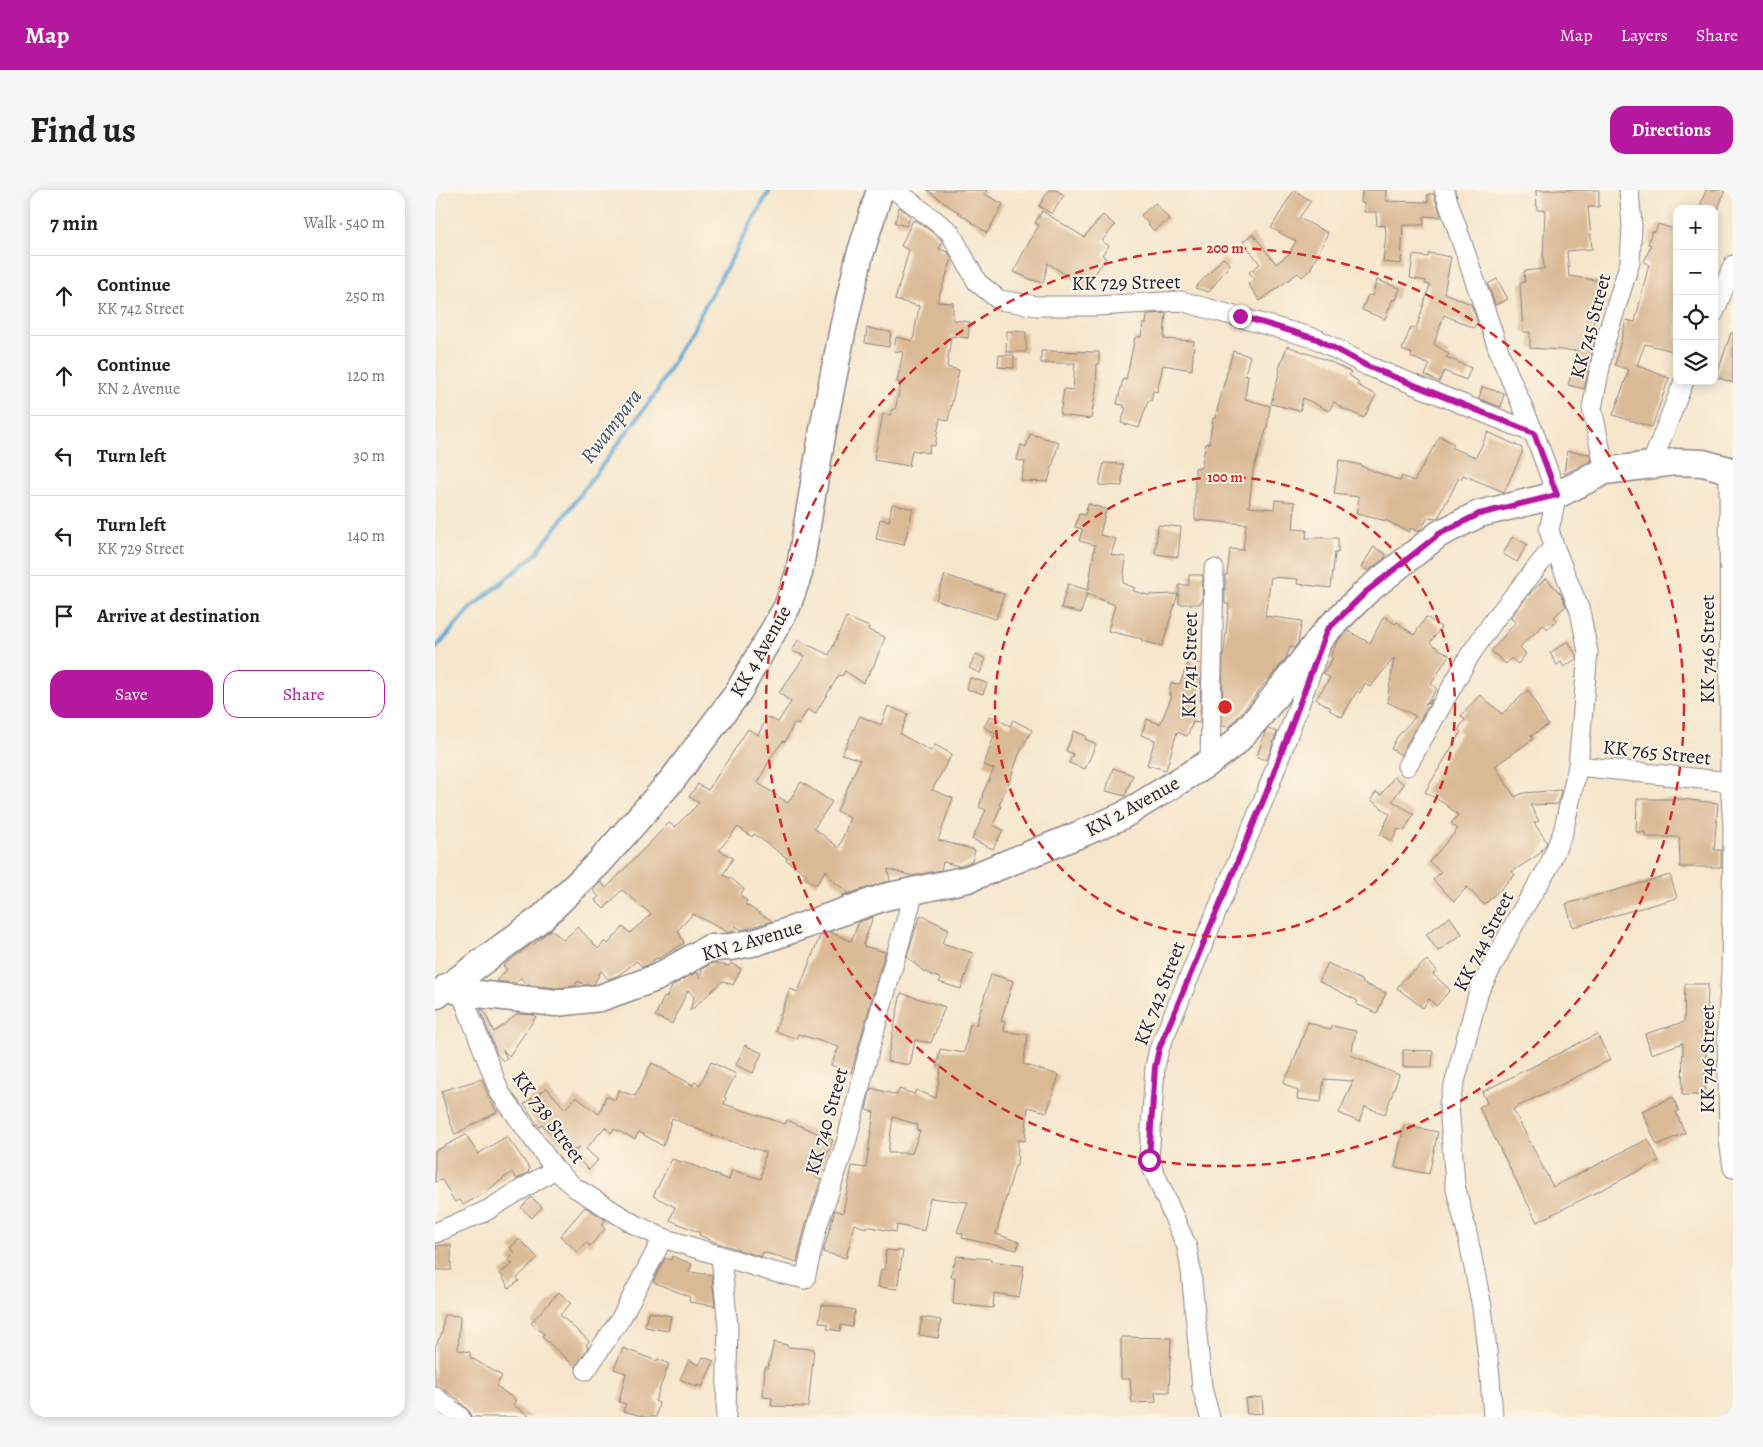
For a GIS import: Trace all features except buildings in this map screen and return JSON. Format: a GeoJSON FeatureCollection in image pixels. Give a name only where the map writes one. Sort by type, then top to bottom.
{"type":"FeatureCollection","features":[{"type":"Feature","properties":{"kind":"street","name":"KK 4 Avenue"},"geometry":{"type":"LineString","coordinates":[[448,992],[543,917],[599,863],[673,779],[737,694],[787,607],[799,573],[824,424],[843,328],[859,258],[880,190]]}},
{"type":"Feature","properties":{"kind":"street","name":"KK 729 Street"},"geometry":{"type":"LineString","coordinates":[[895,190],[950,232],[977,282],[999,300],[1037,306],[1097,306],[1181,301],[1317,339],[1367,366],[1534,433]]}},
{"type":"Feature","properties":{"kind":"street"},"geometry":{"type":"LineString","coordinates":[[1444,190],[1501,357],[1534,433],[1557,495]]}},
{"type":"Feature","properties":{"kind":"street","name":"KK 745 Street"},"geometry":{"type":"LineString","coordinates":[[1605,472],[1592,408],[1605,342],[1630,262],[1629,190]]}},
{"type":"Feature","properties":{"kind":"street"},"geometry":{"type":"LineString","coordinates":[[1718,303],[1733,265]]}},
{"type":"Feature","properties":{"kind":"street"},"geometry":{"type":"LineString","coordinates":[[1651,465],[1681,385]]}},
{"type":"Feature","properties":{"kind":"street","name":"KN 2 Avenue"},"geometry":{"type":"LineString","coordinates":[[448,992],[556,1003],[600,998],[656,978],[709,948],[731,947],[757,942],[885,897],[968,880],[1122,816],[1209,762],[1235,743],[1261,714],[1327,630],[1367,591],[1439,534],[1479,514],[1557,495],[1605,472],[1675,462],[1703,463],[1731,472]]}},
{"type":"Feature","properties":{"kind":"street","name":"KK 746 Street"},"geometry":{"type":"LineString","coordinates":[[1731,472],[1730,782],[1733,829],[1731,974],[1727,1027],[1729,1140],[1733,1168]]}},
{"type":"Feature","properties":{"kind":"street","name":"KK 744 Street"},"geometry":{"type":"LineString","coordinates":[[1493,1417],[1481,1307],[1467,1233],[1455,1185],[1449,1104],[1479,991],[1518,917],[1548,868],[1563,832],[1578,766],[1588,652],[1580,611],[1549,530],[1557,495]]}},
{"type":"Feature","properties":{"kind":"street"},"geometry":{"type":"LineString","coordinates":[[1407,766],[1469,655],[1495,618],[1554,546]]}},
{"type":"Feature","properties":{"kind":"street","name":"KK 741 Street"},"geometry":{"type":"LineString","coordinates":[[1209,762],[1214,569]]}},
{"type":"Feature","properties":{"kind":"street","name":"KK 742 Street"},"geometry":{"type":"LineString","coordinates":[[1210,1417],[1202,1388],[1187,1247],[1149,1160],[1155,1067],[1159,1049],[1266,794],[1327,630]]}},
{"type":"Feature","properties":{"kind":"street","name":"KK 765 Street"},"geometry":{"type":"LineString","coordinates":[[1578,766],[1730,782]]}},
{"type":"Feature","properties":{"kind":"street","name":"KK 740 Street"},"geometry":{"type":"LineString","coordinates":[[721,1256],[771,1271],[805,1278],[817,1227],[846,1143],[868,1054],[914,892]]}},
{"type":"Feature","properties":{"kind":"street","name":"KK 738 Street"},"geometry":{"type":"LineString","coordinates":[[448,992],[500,1093],[555,1169],[574,1187],[632,1223],[663,1238],[721,1256]]}},
{"type":"Feature","properties":{"kind":"street"},"geometry":{"type":"LineString","coordinates":[[435,1233],[486,1211],[555,1169]]}},
{"type":"Feature","properties":{"kind":"street"},"geometry":{"type":"LineString","coordinates":[[586,1370],[621,1318],[663,1238]]}},
{"type":"Feature","properties":{"kind":"street"},"geometry":{"type":"LineString","coordinates":[[721,1256],[728,1327],[726,1417]]}},
{"type":"Feature","properties":{"kind":"street"},"geometry":{"type":"LineString","coordinates":[[435,1397],[460,1417]]}},
{"type":"Feature","properties":{"kind":"waterway","name":"Rwampara"},"geometry":{"type":"LineString","coordinates":[[435,649],[471,608],[536,554],[656,393],[770,190]]}},
{"type":"Feature","properties":{"kind":"route"},"geometry":{"type":"LineString","coordinates":[[1149,1160],[1155,1067],[1159,1049],[1266,794],[1327,630],[1367,591],[1439,534],[1479,514],[1557,495],[1534,433],[1367,366],[1317,339],[1240,316]]}}]}
